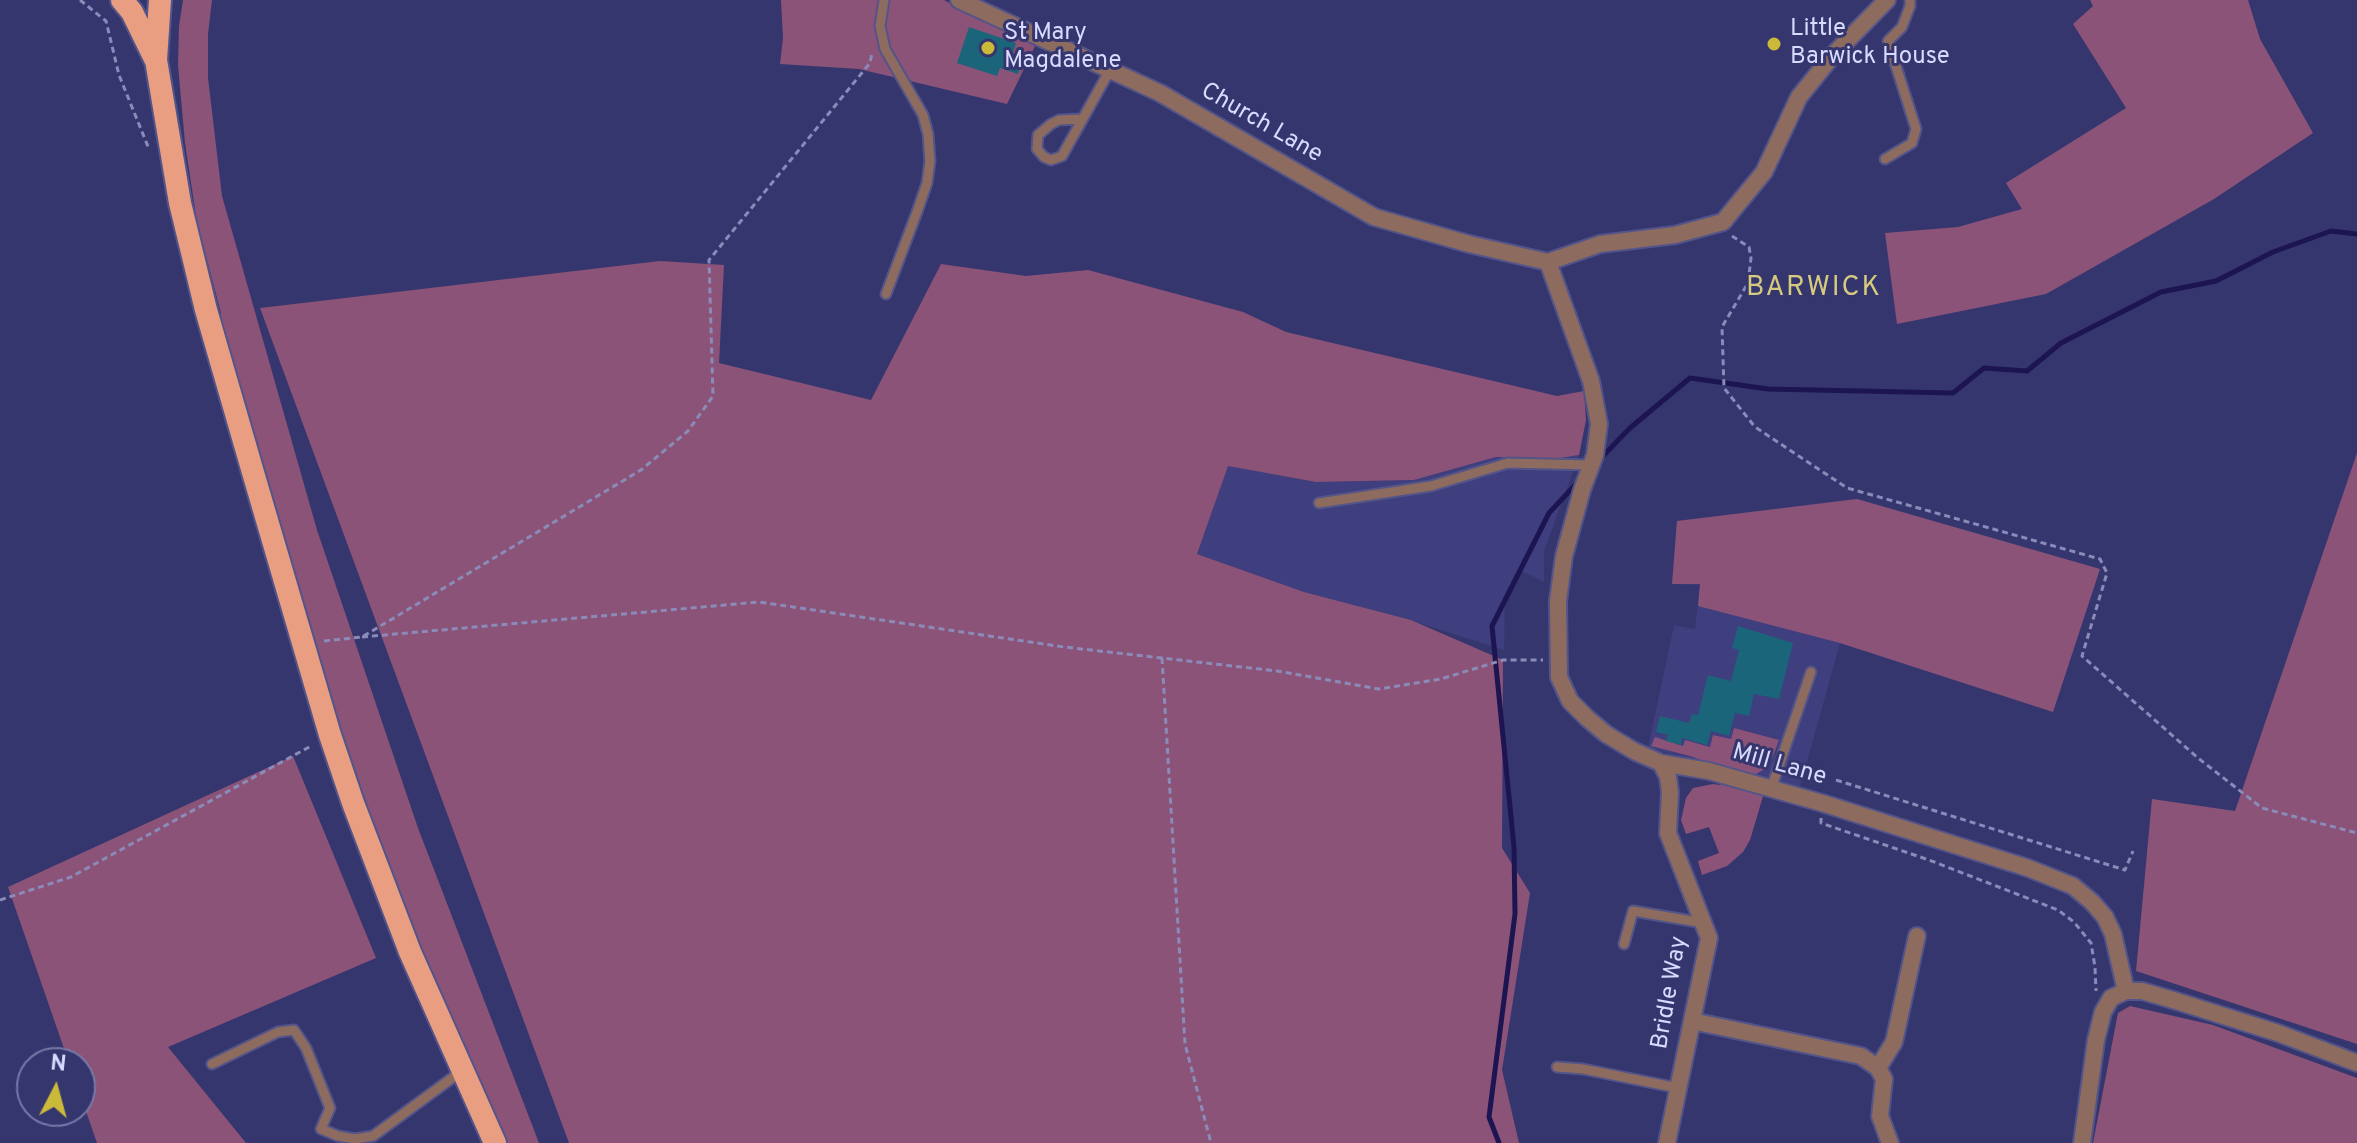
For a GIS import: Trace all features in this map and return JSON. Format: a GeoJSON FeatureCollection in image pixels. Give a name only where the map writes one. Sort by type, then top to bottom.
{"type":"FeatureCollection","features":[{"type":"Feature","properties":{"kind":"highway"},"geometry":{"type":"LineString","coordinates":[[122,0],[132,12],[156,60]]}},
{"type":"Feature","properties":{"kind":"highway"},"geometry":{"type":"LineString","coordinates":[[160,0],[156,60],[180,203],[206,310],[330,735],[410,952],[495,1143]]}},
{"type":"Feature","properties":{"kind":"street","name":"Church Lane"},"geometry":{"type":"LineString","coordinates":[[959,0],[1160,93],[1374,217],[1548,262]]}},
{"type":"Feature","properties":{"kind":"street"},"geometry":{"type":"LineString","coordinates":[[1548,262],[1600,244],[1675,235],[1723,222],[1764,172],[1799,97],[1833,55],[1887,0]]}},
{"type":"Feature","properties":{"kind":"street","name":"Mill Lane"},"geometry":{"type":"LineString","coordinates":[[1548,262],[1591,381],[1599,424],[1595,455],[1564,556],[1558,601],[1559,677],[1570,701],[1606,734],[1661,763],[1709,771],[1771,789],[2028,868],[2073,886],[2105,917],[2113,934],[2126,991]]}},
{"type":"Feature","properties":{"kind":"street","name":"Bridle Way"},"geometry":{"type":"LineString","coordinates":[[1661,763],[1668,777],[1670,792],[1668,833],[1709,938],[1667,1143]]}},
{"type":"Feature","properties":{"kind":"street"},"geometry":{"type":"LineString","coordinates":[[1878,1068],[1894,1042],[1917,936]]}},
{"type":"Feature","properties":{"kind":"street"},"geometry":{"type":"LineString","coordinates":[[2082,1143],[2096,1040],[2107,1003],[2126,991],[2142,991],[2173,1000],[2278,1033],[2357,1063]]}},
{"type":"Feature","properties":{"kind":"street"},"geometry":{"type":"LineString","coordinates":[[1692,1021],[1861,1056],[1878,1068],[1884,1079],[1880,1116],[1890,1143]]}},
{"type":"Feature","properties":{"kind":"lane"},"geometry":{"type":"LineString","coordinates":[[884,0],[880,26],[885,49],[923,115],[930,161],[927,183],[886,294]]}},
{"type":"Feature","properties":{"kind":"lane"},"geometry":{"type":"LineString","coordinates":[[1885,159],[1912,143],[1916,129],[1888,41],[1902,27],[1910,0]]}},
{"type":"Feature","properties":{"kind":"lane"},"geometry":{"type":"LineString","coordinates":[[1082,119],[1059,120],[1051,124],[1038,135],[1037,149],[1051,160],[1062,156],[1110,70]]}},
{"type":"Feature","properties":{"kind":"lane"},"geometry":{"type":"LineString","coordinates":[[1319,503],[1431,486],[1508,463],[1591,465]]}},
{"type":"Feature","properties":{"kind":"lane"},"geometry":{"type":"LineString","coordinates":[[1771,789],[1811,672]]}},
{"type":"Feature","properties":{"kind":"lane"},"geometry":{"type":"LineString","coordinates":[[1624,944],[1633,911],[1704,923]]}},
{"type":"Feature","properties":{"kind":"lane"},"geometry":{"type":"LineString","coordinates":[[212,1064],[278,1032],[294,1030],[306,1048],[330,1108],[321,1129],[355,1139],[373,1136],[463,1070]]}},
{"type":"Feature","properties":{"kind":"lane"},"geometry":{"type":"LineString","coordinates":[[1557,1067],[1583,1069],[1678,1088]]}},
{"type":"Feature","properties":{"kind":"path"},"geometry":{"type":"LineString","coordinates":[[362,637],[641,470],[688,431],[713,396],[709,260],[870,63],[872,50]]}},
{"type":"Feature","properties":{"kind":"path"},"geometry":{"type":"LineString","coordinates":[[1713,225],[1749,247],[1748,283],[1722,327],[1724,388],[1755,427],[1847,488],[2100,559],[2107,573],[2082,656],[2198,758],[2262,808],[2357,833]]}},
{"type":"Feature","properties":{"kind":"path"},"geometry":{"type":"LineString","coordinates":[[304,643],[759,602],[1064,647],[1277,671],[1379,689],[1441,679],[1503,660],[1558,660]]}},
{"type":"Feature","properties":{"kind":"path"},"geometry":{"type":"LineString","coordinates":[[1162,658],[1185,1044],[1211,1143]]}},
{"type":"Feature","properties":{"kind":"path"},"geometry":{"type":"LineString","coordinates":[[0,900],[71,877],[330,735]]}},
{"type":"Feature","properties":{"kind":"path"},"geometry":{"type":"LineString","coordinates":[[1836,780],[2125,870],[2133,851]]}},
{"type":"Feature","properties":{"kind":"path"},"geometry":{"type":"LineString","coordinates":[[1820,810],[1821,823],[1929,860],[2058,910],[2074,922],[2091,943],[2095,991],[2107,1003]]}},
{"type":"Feature","properties":{"kind":"shaded area"},"geometry":{"type":"Polygon","coordinates":[[[183,0],[212,0],[208,78],[222,196],[317,530],[418,828],[539,1143],[505,1143],[431,982],[346,747],[218,325],[221,313],[197,222],[185,143],[178,65],[183,0]]]}},
{"type":"Feature","properties":{"kind":"shaded area"},"geometry":{"type":"Polygon","coordinates":[[[781,0],[944,0],[1035,46],[1007,104],[859,69],[780,64],[783,38],[781,0]]]}},
{"type":"Feature","properties":{"kind":"shaded area"},"geometry":{"type":"Polygon","coordinates":[[[2090,0],[2248,0],[2260,39],[2313,133],[2214,199],[2046,294],[1897,324],[1885,233],[1958,227],[2022,209],[2006,183],[2126,108],[2073,24],[2093,6],[2090,0]]]}},
{"type":"Feature","properties":{"kind":"shaded area"},"geometry":{"type":"Polygon","coordinates":[[[660,261],[724,265],[719,363],[871,400],[941,264],[1026,276],[1088,270],[1243,312],[1286,332],[1557,396],[1584,391],[1586,420],[1579,455],[1554,459],[1496,457],[1414,480],[1316,482],[1228,466],[1197,554],[1304,592],[1411,620],[1503,660],[1502,848],[1530,893],[1502,1070],[1519,1143],[569,1143],[260,308],[660,261]]]}},
{"type":"Feature","properties":{"kind":"shaded area"},"geometry":{"type":"Polygon","coordinates":[[[2357,453],[2357,1044],[2136,971],[2152,799],[2235,811],[2357,453]]]}},
{"type":"Feature","properties":{"kind":"shaded area"},"geometry":{"type":"Polygon","coordinates":[[[1579,455],[1544,551],[1544,582],[1520,570],[1505,594],[1504,650],[1403,618],[1304,592],[1197,554],[1219,464],[1316,482],[1414,480],[1496,457],[1554,459],[1579,455]]]}},
{"type":"Feature","properties":{"kind":"shaded area"},"geometry":{"type":"Polygon","coordinates":[[[1857,499],[2100,569],[2053,712],[1840,643],[1800,787],[1648,748],[1674,625],[1695,629],[1700,585],[1672,584],[1677,521],[1857,499]]]}},
{"type":"Feature","properties":{"kind":"shaded area"},"geometry":{"type":"Polygon","coordinates":[[[1857,499],[2100,569],[2053,712],[1840,643],[1698,606],[1700,584],[1672,584],[1677,521],[1857,499]]]}},
{"type":"Feature","properties":{"kind":"shaded area"},"geometry":{"type":"Polygon","coordinates":[[[1734,728],[1779,740],[1765,769],[1754,775],[1740,774],[1651,746],[1655,737],[1683,746],[1685,740],[1710,747],[1713,735],[1731,739],[1734,728]]]}},
{"type":"Feature","properties":{"kind":"shaded area"},"geometry":{"type":"Polygon","coordinates":[[[293,756],[376,958],[168,1047],[246,1143],[97,1143],[91,1127],[96,1127],[96,1047],[63,1047],[8,887],[293,756]]]}},
{"type":"Feature","properties":{"kind":"shaded area"},"geometry":{"type":"Polygon","coordinates":[[[1723,780],[1764,793],[1750,840],[1743,852],[1727,866],[1702,875],[1698,861],[1719,853],[1709,827],[1686,834],[1681,820],[1686,798],[1693,788],[1720,785],[1723,780]]]}},
{"type":"Feature","properties":{"kind":"shaded area"},"geometry":{"type":"Polygon","coordinates":[[[2130,1006],[2213,1025],[2357,1078],[2357,1143],[2093,1143],[2118,1013],[2130,1006]]]}},
{"type":"Feature","properties":{"kind":"building","name":"St Mary Magdalene"},"geometry":{"type":"Polygon","coordinates":[[[969,27],[1016,43],[1013,53],[1023,57],[1018,74],[1000,68],[997,76],[957,63],[969,27]]]}},
{"type":"Feature","properties":{"kind":"building"},"geometry":{"type":"Polygon","coordinates":[[[1738,626],[1793,643],[1779,699],[1754,694],[1749,716],[1735,713],[1729,736],[1711,731],[1707,745],[1682,738],[1681,745],[1666,741],[1668,735],[1656,732],[1660,716],[1689,723],[1692,714],[1698,715],[1708,675],[1731,681],[1739,650],[1732,648],[1738,626]]]}},
{"type":"Feature","properties":{"kind":"waterway"},"geometry":{"type":"LineString","coordinates":[[1599,460],[1630,428],[1690,378],[1768,389],[1953,393],[1984,368],[2027,371],[2061,343],[2161,292],[2216,281],[2273,252],[2331,231],[2357,234]]}},
{"type":"Feature","properties":{"kind":"waterway"},"geometry":{"type":"LineString","coordinates":[[1499,1143],[1489,1117],[1515,914],[1514,847],[1492,626],[1549,513],[1578,482]]}},
{"type":"Feature","properties":{"kind":"place","name":"Little Barwick House"},"geometry":{"type":"Point","coordinates":[1774,44]}},
{"type":"Feature","properties":{"kind":"place","name":"St Mary Magdalene"},"geometry":{"type":"Point","coordinates":[988,48]}},
{"type":"Feature","properties":{"kind":"district","name":"BARWICK"},"geometry":{"type":"Point","coordinates":[1814,289]}}]}
